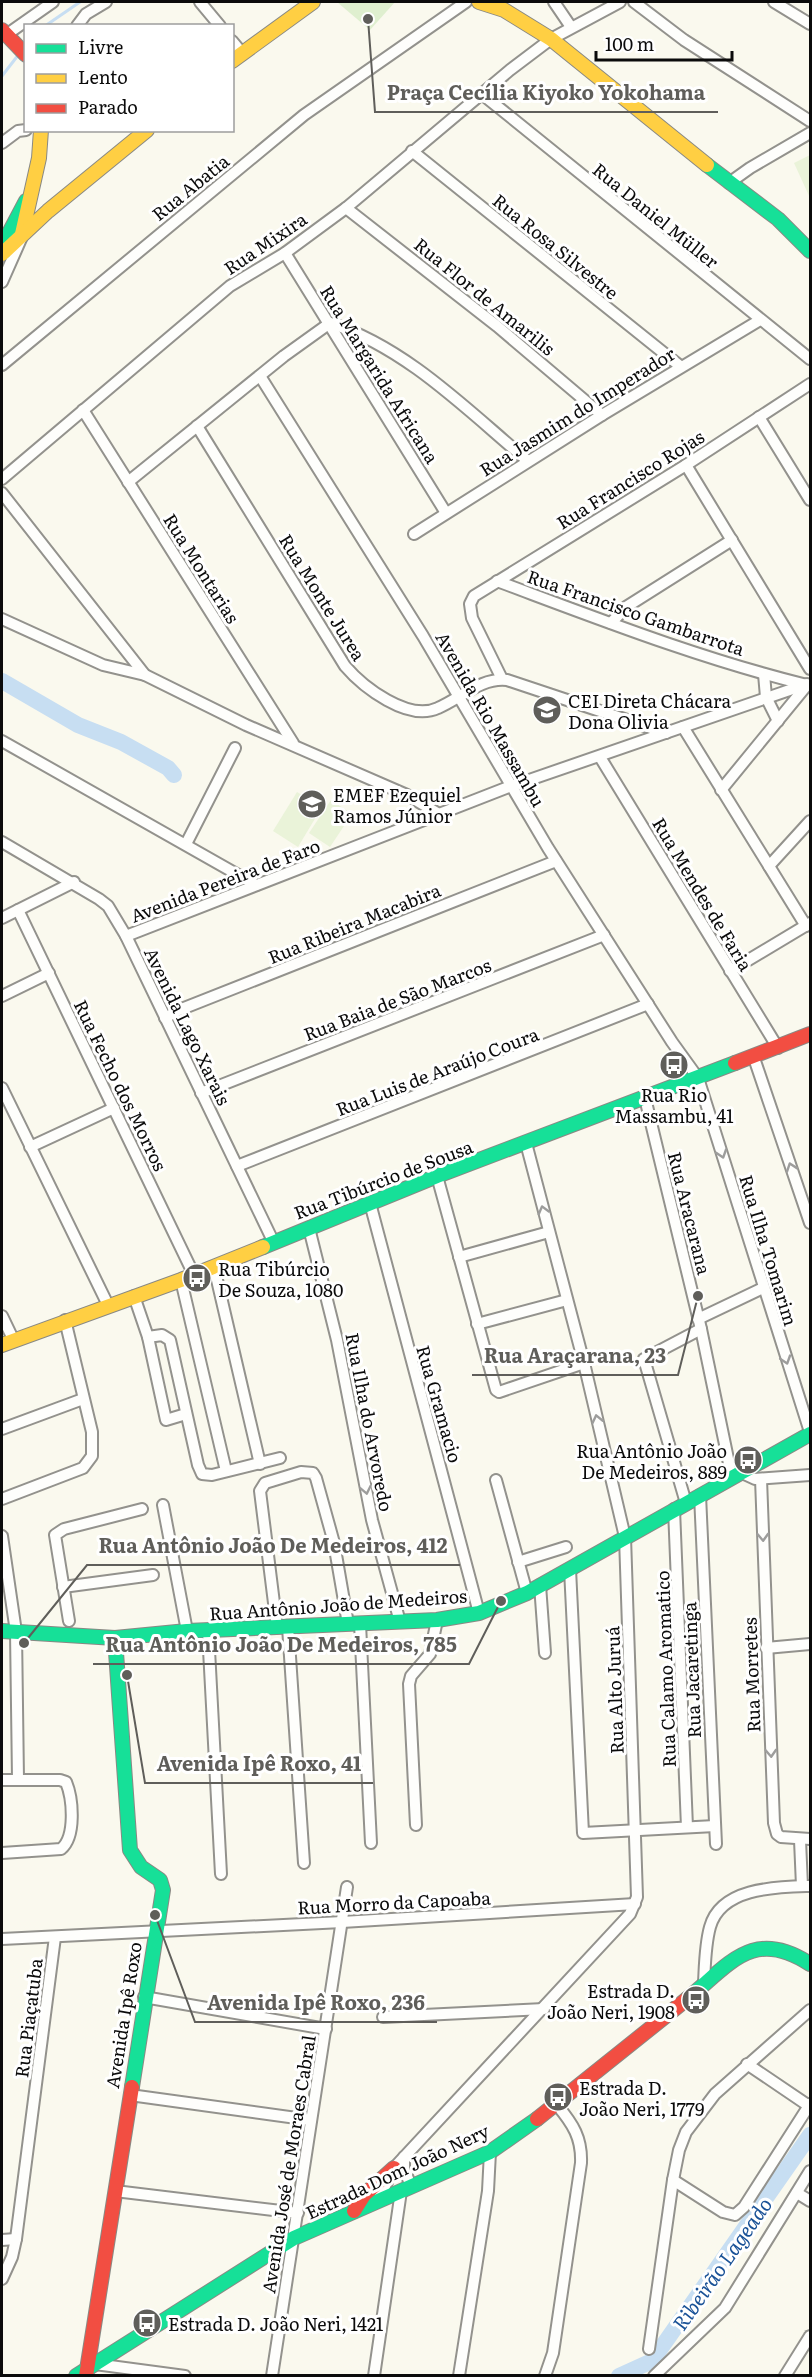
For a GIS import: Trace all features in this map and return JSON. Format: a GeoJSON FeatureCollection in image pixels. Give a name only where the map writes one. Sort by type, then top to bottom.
{"type":"FeatureCollection","features":[{"type":"Feature","properties":{"kind":"street"},"geometry":{"type":"LineString","coordinates":[[24,53],[7,35],[53,2]]}},
{"type":"Feature","properties":{"kind":"street"},"geometry":{"type":"LineString","coordinates":[[78,24],[86,14],[106,2]]}},
{"type":"Feature","properties":{"kind":"street"},"geometry":{"type":"LineString","coordinates":[[200,2],[218,24]]}},
{"type":"Feature","properties":{"kind":"street","name":"Rua Abatia"},"geometry":{"type":"LineString","coordinates":[[2,365],[304,115],[466,2]]}},
{"type":"Feature","properties":{"kind":"street"},"geometry":{"type":"LineString","coordinates":[[479,2],[504,10],[551,39],[729,183],[778,219],[810,251]]}},
{"type":"Feature","properties":{"kind":"street"},"geometry":{"type":"LineString","coordinates":[[554,2],[571,27]]}},
{"type":"Feature","properties":{"kind":"street"},"geometry":{"type":"LineString","coordinates":[[595,14],[603,2]]}},
{"type":"Feature","properties":{"kind":"street","name":"Rua Mixira"},"geometry":{"type":"LineString","coordinates":[[2,479],[230,286],[285,253],[346,207],[551,39],[620,2]]}},
{"type":"Feature","properties":{"kind":"street"},"geometry":{"type":"LineString","coordinates":[[634,2],[684,40],[810,121]]}},
{"type":"Feature","properties":{"kind":"street"},"geometry":{"type":"LineString","coordinates":[[774,2],[810,24]]}},
{"type":"Feature","properties":{"kind":"street"},"geometry":{"type":"LineString","coordinates":[[237,57],[306,4]]}},
{"type":"Feature","properties":{"kind":"street","name":"Rua Daniel Müller"},"geometry":{"type":"LineString","coordinates":[[482,94],[810,359]]}},
{"type":"Feature","properties":{"kind":"street"},"geometry":{"type":"LineString","coordinates":[[2,143],[18,131],[24,130]]}},
{"type":"Feature","properties":{"kind":"street"},"geometry":{"type":"LineString","coordinates":[[2,282],[26,222],[33,188],[37,132]]}},
{"type":"Feature","properties":{"kind":"street"},"geometry":{"type":"LineString","coordinates":[[3,250],[21,238],[48,211],[145,132]]}},
{"type":"Feature","properties":{"kind":"street"},"geometry":{"type":"LineString","coordinates":[[729,183],[810,133]]}},
{"type":"Feature","properties":{"kind":"street","name":"Rua Rosa Silvestre"},"geometry":{"type":"LineString","coordinates":[[412,151],[680,366]]}},
{"type":"Feature","properties":{"kind":"street"},"geometry":{"type":"LineString","coordinates":[[3,250],[33,188]]}},
{"type":"Feature","properties":{"kind":"street","name":"Rua Flor de Amarilis"},"geometry":{"type":"LineString","coordinates":[[346,207],[497,326],[602,415]]}},
{"type":"Feature","properties":{"kind":"street"},"geometry":{"type":"LineString","coordinates":[[3,250],[26,222],[48,211]]}},
{"type":"Feature","properties":{"kind":"street","name":"Rua Margarida Africana"},"geometry":{"type":"LineString","coordinates":[[285,253],[446,513]]}},
{"type":"Feature","properties":{"kind":"street","name":"Rua Jasmim do Imperador"},"geometry":{"type":"LineString","coordinates":[[414,534],[680,366],[760,320]]}},
{"type":"Feature","properties":{"kind":"street"},"geometry":{"type":"LineString","coordinates":[[128,482],[330,323],[370,339],[409,363],[528,461]]}},
{"type":"Feature","properties":{"kind":"street","name":"Avenida Rio Massambu"},"geometry":{"type":"LineString","coordinates":[[260,376],[459,696],[556,861],[698,1078]]}},
{"type":"Feature","properties":{"kind":"street","name":"Rua Francisco Rojas"},"geometry":{"type":"LineString","coordinates":[[502,679],[472,618],[470,604],[474,596],[686,465],[810,384]]}},
{"type":"Feature","properties":{"kind":"street","name":"Rua Montarias"},"geometry":{"type":"LineString","coordinates":[[83,410],[293,743]]}},
{"type":"Feature","properties":{"kind":"street"},"geometry":{"type":"LineString","coordinates":[[759,417],[810,500]]}},
{"type":"Feature","properties":{"kind":"street","name":"Rua Monte Jurea"},"geometry":{"type":"LineString","coordinates":[[197,426],[345,666],[359,682],[390,701],[423,711],[439,708],[459,696],[502,679]]}},
{"type":"Feature","properties":{"kind":"street"},"geometry":{"type":"LineString","coordinates":[[686,465],[810,669]]}},
{"type":"Feature","properties":{"kind":"street"},"geometry":{"type":"LineString","coordinates":[[2,493],[145,675]]}},
{"type":"Feature","properties":{"kind":"street"},"geometry":{"type":"LineString","coordinates":[[611,623],[626,607],[732,540]]}},
{"type":"Feature","properties":{"kind":"street","name":"Rua Francisco Gambarrota"},"geometry":{"type":"LineString","coordinates":[[497,581],[611,623],[764,674],[809,685]]}},
{"type":"Feature","properties":{"kind":"street"},"geometry":{"type":"LineString","coordinates":[[2,619],[103,665],[145,675],[246,725],[293,743],[407,795],[439,814]]}},
{"type":"Feature","properties":{"kind":"street"},"geometry":{"type":"LineString","coordinates":[[764,674],[766,698],[778,721]]}},
{"type":"Feature","properties":{"kind":"street"},"geometry":{"type":"LineString","coordinates":[[502,679],[666,733]]}},
{"type":"Feature","properties":{"kind":"street"},"geometry":{"type":"LineString","coordinates":[[722,790],[809,685]]}},
{"type":"Feature","properties":{"kind":"street","name":"Avenida Pereira de Faro"},"geometry":{"type":"LineString","coordinates":[[126,936],[511,786],[809,685]]}},
{"type":"Feature","properties":{"kind":"street"},"geometry":{"type":"LineString","coordinates":[[683,727],[769,866],[808,924],[730,971]]}},
{"type":"Feature","properties":{"kind":"street"},"geometry":{"type":"LineString","coordinates":[[2,741],[256,885]]}},
{"type":"Feature","properties":{"kind":"street"},"geometry":{"type":"LineString","coordinates":[[186,844],[235,748]]}},
{"type":"Feature","properties":{"kind":"street","name":"Rua Mendes de Faria"},"geometry":{"type":"LineString","coordinates":[[600,757],[778,1048]]}},
{"type":"Feature","properties":{"kind":"street"},"geometry":{"type":"LineString","coordinates":[[769,866],[810,821]]}},
{"type":"Feature","properties":{"kind":"street","name":"Avenida Lago Xarais"},"geometry":{"type":"LineString","coordinates":[[2,842],[74,882],[108,906],[126,936],[273,1241]]}},
{"type":"Feature","properties":{"kind":"street","name":"Rua Ribeira Macabira"},"geometry":{"type":"LineString","coordinates":[[165,1018],[179,1010],[556,861]]}},
{"type":"Feature","properties":{"kind":"street"},"geometry":{"type":"LineString","coordinates":[[2,918],[74,882]]}},
{"type":"Feature","properties":{"kind":"street","name":"Rua Fecho dos Morros"},"geometry":{"type":"LineString","coordinates":[[18,910],[194,1275]]}},
{"type":"Feature","properties":{"kind":"street","name":"Rua Baia de São Marcos"},"geometry":{"type":"LineString","coordinates":[[201,1093],[604,935]]}},
{"type":"Feature","properties":{"kind":"street"},"geometry":{"type":"LineString","coordinates":[[2,996],[49,973]]}},
{"type":"Feature","properties":{"kind":"street","name":"Rua Luis de Araújo Coura"},"geometry":{"type":"LineString","coordinates":[[237,1166],[648,1004]]}},
{"type":"Feature","properties":{"kind":"street","name":"Rua Tibúrcio de Sousa"},"geometry":{"type":"LineString","coordinates":[[8,1343],[65,1320],[194,1275],[437,1176],[754,1058],[810,1034]]}},
{"type":"Feature","properties":{"kind":"street"},"geometry":{"type":"LineString","coordinates":[[754,1058],[810,1222]]}},
{"type":"Feature","properties":{"kind":"street","name":"Rua Ilha Tomarim"},"geometry":{"type":"LineString","coordinates":[[698,1078],[810,1433]]}},
{"type":"Feature","properties":{"kind":"street"},"geometry":{"type":"LineString","coordinates":[[2,1088],[108,1305]]}},
{"type":"Feature","properties":{"kind":"street","name":"Rua Aracarana"},"geometry":{"type":"LineString","coordinates":[[645,1098],[737,1475]]}},
{"type":"Feature","properties":{"kind":"street"},"geometry":{"type":"LineString","coordinates":[[30,1147],[114,1108]]}},
{"type":"Feature","properties":{"kind":"street","name":"Rua Alto Juruá"},"geometry":{"type":"LineString","coordinates":[[526,1143],[584,1363],[625,1537],[636,1832],[636,1904]]}},
{"type":"Feature","properties":{"kind":"street"},"geometry":{"type":"LineString","coordinates":[[437,1176],[497,1391],[584,1363]]}},
{"type":"Feature","properties":{"kind":"street","name":"Rua Gramacio"},"geometry":{"type":"LineString","coordinates":[[369,1203],[479,1613]]}},
{"type":"Feature","properties":{"kind":"street","name":"Rua Ilha do Arvoredo"},"geometry":{"type":"LineString","coordinates":[[309,1228],[338,1340],[372,1520],[399,1622]]}},
{"type":"Feature","properties":{"kind":"street"},"geometry":{"type":"LineString","coordinates":[[459,1257],[549,1232]]}},
{"type":"Feature","properties":{"kind":"street"},"geometry":{"type":"LineString","coordinates":[[214,1267],[260,1464]]}},
{"type":"Feature","properties":{"kind":"street"},"geometry":{"type":"LineString","coordinates":[[181,1280],[226,1471]]}},
{"type":"Feature","properties":{"kind":"street"},"geometry":{"type":"LineString","coordinates":[[700,1324],[763,1288]]}},
{"type":"Feature","properties":{"kind":"street"},"geometry":{"type":"LineString","coordinates":[[134,1296],[148,1337],[166,1420],[186,1414]]}},
{"type":"Feature","properties":{"kind":"street"},"geometry":{"type":"LineString","coordinates":[[477,1324],[567,1300]]}},
{"type":"Feature","properties":{"kind":"street"},"geometry":{"type":"LineString","coordinates":[[2,1316],[8,1343]]}},
{"type":"Feature","properties":{"kind":"street"},"geometry":{"type":"LineString","coordinates":[[2,1498],[75,1472],[90,1462],[94,1444],[65,1320]]}},
{"type":"Feature","properties":{"kind":"street","name":"Rua Calamo Aromatico"},"geometry":{"type":"LineString","coordinates":[[687,1827],[680,1506],[644,1359],[700,1324]]}},
{"type":"Feature","properties":{"kind":"street"},"geometry":{"type":"LineString","coordinates":[[148,1337],[162,1335],[170,1340],[200,1472],[209,1476],[280,1458]]}},
{"type":"Feature","properties":{"kind":"street"},"geometry":{"type":"LineString","coordinates":[[2,1429],[83,1399]]}},
{"type":"Feature","properties":{"kind":"street","name":"Rua Antônio João de Medeiros"},"geometry":{"type":"LineString","coordinates":[[2,1631],[16,1632],[70,1627],[115,1638],[187,1631],[437,1620],[479,1613],[526,1593],[810,1433]]}},
{"type":"Feature","properties":{"kind":"street"},"geometry":{"type":"LineString","coordinates":[[304,1863],[282,1627],[260,1491],[265,1483],[305,1471],[313,1473],[316,1478],[354,1624],[371,1844]]}},
{"type":"Feature","properties":{"kind":"street"},"geometry":{"type":"LineString","coordinates":[[737,1475],[752,1479],[810,1475]]}},
{"type":"Feature","properties":{"kind":"street","name":"Rua Morretes"},"geometry":{"type":"LineString","coordinates":[[761,1479],[775,1830],[781,1838],[805,1839]]}},
{"type":"Feature","properties":{"kind":"street"},"geometry":{"type":"LineString","coordinates":[[496,1480],[526,1593]]}},
{"type":"Feature","properties":{"kind":"street","name":"Rua Jacaretinga"},"geometry":{"type":"LineString","coordinates":[[700,1495],[716,1844]]}},
{"type":"Feature","properties":{"kind":"street"},"geometry":{"type":"LineString","coordinates":[[163,1504],[187,1631]]}},
{"type":"Feature","properties":{"kind":"street"},"geometry":{"type":"LineString","coordinates":[[70,1627],[55,1535],[64,1529],[142,1509]]}},
{"type":"Feature","properties":{"kind":"street"},"geometry":{"type":"LineString","coordinates":[[2,1536],[16,1632],[18,1779]]}},
{"type":"Feature","properties":{"kind":"street"},"geometry":{"type":"LineString","coordinates":[[518,1562],[566,1547]]}},
{"type":"Feature","properties":{"kind":"street"},"geometry":{"type":"LineString","coordinates":[[570,1569],[583,1833],[636,1832],[715,1826]]}},
{"type":"Feature","properties":{"kind":"street"},"geometry":{"type":"LineString","coordinates":[[63,1587],[153,1575]]}},
{"type":"Feature","properties":{"kind":"street"},"geometry":{"type":"LineString","coordinates":[[540,1585],[545,1653]]}},
{"type":"Feature","properties":{"kind":"street"},"geometry":{"type":"LineString","coordinates":[[416,1825],[409,1684],[411,1676],[430,1654],[437,1620]]}},
{"type":"Feature","properties":{"kind":"street"},"geometry":{"type":"LineString","coordinates":[[208,1631],[221,1874]]}},
{"type":"Feature","properties":{"kind":"street","name":"Avenida Ipê Roxo"},"geometry":{"type":"LineString","coordinates":[[86,2371],[163,1883],[157,1876],[141,1867],[130,1850],[115,1638]]}},
{"type":"Feature","properties":{"kind":"street"},"geometry":{"type":"LineString","coordinates":[[766,1648],[810,1644]]}},
{"type":"Feature","properties":{"kind":"street"},"geometry":{"type":"LineString","coordinates":[[2,1780],[54,1779],[66,1782],[69,1790],[70,1836],[61,1849],[51,1852],[2,1853]]}},
{"type":"Feature","properties":{"kind":"street"},"geometry":{"type":"LineString","coordinates":[[704,1983],[710,1924],[724,1904],[747,1893],[806,1886],[805,1839]]}},
{"type":"Feature","properties":{"kind":"street","name":"Avenida José de Moraes Cabral"},"geometry":{"type":"LineString","coordinates":[[272,2376],[347,1887]]}},
{"type":"Feature","properties":{"kind":"street"},"geometry":{"type":"LineString","coordinates":[[354,2211],[364,2195],[394,2168],[544,2009],[630,1914],[636,1904]]}},
{"type":"Feature","properties":{"kind":"street","name":"Rua Morro da Capoaba"},"geometry":{"type":"LineString","coordinates":[[2,1939],[154,1933],[636,1904]]}},
{"type":"Feature","properties":{"kind":"street","name":"Rua Piaçatuba"},"geometry":{"type":"LineString","coordinates":[[2,2279],[12,2257],[16,2238],[55,1937]]}},
{"type":"Feature","properties":{"kind":"street","name":"Estrada Dom João Nery"},"geometry":{"type":"LineString","coordinates":[[86,2371],[294,2238],[490,2152],[557,2105],[746,1951],[757,1947],[780,1949],[810,1964]]}},
{"type":"Feature","properties":{"kind":"street"},"geometry":{"type":"LineString","coordinates":[[144,1997],[326,2028]]}},
{"type":"Feature","properties":{"kind":"street"},"geometry":{"type":"LineString","coordinates":[[383,2017],[544,2009]]}},
{"type":"Feature","properties":{"kind":"street"},"geometry":{"type":"LineString","coordinates":[[649,2349],[679,2150],[696,2116],[715,2094],[810,2010]]}},
{"type":"Feature","properties":{"kind":"street"},"geometry":{"type":"LineString","coordinates":[[673,2180],[731,2215],[735,2215],[744,2206],[810,2105],[747,2064]]}},
{"type":"Feature","properties":{"kind":"street"},"geometry":{"type":"LineString","coordinates":[[130,2095],[311,2120]]}},
{"type":"Feature","properties":{"kind":"street"},"geometry":{"type":"LineString","coordinates":[[544,2376],[553,2353],[582,2145],[577,2132],[557,2105]]}},
{"type":"Feature","properties":{"kind":"street"},"geometry":{"type":"LineString","coordinates":[[459,2376],[488,2191],[490,2152]]}},
{"type":"Feature","properties":{"kind":"street"},"geometry":{"type":"LineString","coordinates":[[374,2376],[406,2189],[404,2157]]}},
{"type":"Feature","properties":{"kind":"street"},"geometry":{"type":"LineString","coordinates":[[378,2200],[394,2168]]}},
{"type":"Feature","properties":{"kind":"street"},"geometry":{"type":"LineString","coordinates":[[654,2376],[725,2308],[810,2171]]}},
{"type":"Feature","properties":{"kind":"street"},"geometry":{"type":"LineString","coordinates":[[115,2191],[298,2213]]}},
{"type":"Feature","properties":{"kind":"street"},"geometry":{"type":"LineString","coordinates":[[797,2193],[810,2201]]}},
{"type":"Feature","properties":{"kind":"street"},"geometry":{"type":"LineString","coordinates":[[2,2240],[16,2238]]}},
{"type":"Feature","properties":{"kind":"street"},"geometry":{"type":"LineString","coordinates":[[785,2376],[810,2336]]}},
{"type":"Feature","properties":{"kind":"street"},"geometry":{"type":"LineString","coordinates":[[86,2371],[185,2376]]}},
{"type":"Feature","properties":{"kind":"green space"},"geometry":{"type":"Polygon","coordinates":[[[337,2],[395,2],[370,30],[337,2]]]}},
{"type":"Feature","properties":{"kind":"green space"},"geometry":{"type":"Polygon","coordinates":[[[810,155],[810,198],[794,163],[810,155]]]}},
{"type":"Feature","properties":{"kind":"green space"},"geometry":{"type":"Polygon","coordinates":[[[297,792],[322,807],[298,847],[273,831],[297,792]]]}},
{"type":"Feature","properties":{"kind":"green space"},"geometry":{"type":"Polygon","coordinates":[[[331,800],[352,814],[330,847],[309,833],[331,800]]]}},
{"type":"Feature","properties":{"kind":"waterway"},"geometry":{"type":"LineString","coordinates":[[48,24],[80,2]]}},
{"type":"Feature","properties":{"kind":"waterway"},"geometry":{"type":"LineString","coordinates":[[2,76],[19,54]]}},
{"type":"Feature","properties":{"kind":"waterway"},"geometry":{"type":"LineString","coordinates":[[2,681],[78,725],[121,742],[168,768],[174,775]]}},
{"type":"Feature","properties":{"kind":"waterway","name":"Ribeirão Lageado"},"geometry":{"type":"LineString","coordinates":[[619,2376],[652,2361],[810,2135]]}},
{"type":"Feature","properties":{"kind":"traffic: fast"},"geometry":{"type":"LineString","coordinates":[[707,165],[778,219],[810,251]]}},
{"type":"Feature","properties":{"kind":"traffic: fast"},"geometry":{"type":"LineString","coordinates":[[4,252],[7,237],[26,201]]}},
{"type":"Feature","properties":{"kind":"traffic: fast"},"geometry":{"type":"LineString","coordinates":[[263,1247],[437,1176],[735,1063]]}},
{"type":"Feature","properties":{"kind":"traffic: fast"},"geometry":{"type":"LineString","coordinates":[[2,1631],[115,1638],[187,1631],[437,1620],[479,1613],[527,1593],[810,1434]]}},
{"type":"Feature","properties":{"kind":"traffic: fast"},"geometry":{"type":"LineString","coordinates":[[115,1638],[130,1850],[141,1867],[160,1880],[163,1890],[132,2087]]}},
{"type":"Feature","properties":{"kind":"traffic: fast"},"geometry":{"type":"LineString","coordinates":[[687,1999],[730,1963],[757,1950],[773,1949],[790,1953],[810,1964]]}},
{"type":"Feature","properties":{"kind":"traffic: fast"},"geometry":{"type":"LineString","coordinates":[[76,2376],[294,2238],[490,2152],[537,2119]]}},
{"type":"Feature","properties":{"kind":"traffic: slow"},"geometry":{"type":"LineString","coordinates":[[234,60],[313,2]]}},
{"type":"Feature","properties":{"kind":"traffic: slow"},"geometry":{"type":"LineString","coordinates":[[479,2],[504,10],[551,39],[707,165]]}},
{"type":"Feature","properties":{"kind":"traffic: slow"},"geometry":{"type":"LineString","coordinates":[[22,234],[39,158],[41,132]]}},
{"type":"Feature","properties":{"kind":"traffic: slow"},"geometry":{"type":"LineString","coordinates":[[2,254],[48,211],[145,132]]}},
{"type":"Feature","properties":{"kind":"traffic: slow"},"geometry":{"type":"LineString","coordinates":[[2,1345],[181,1280],[263,1247]]}},
{"type":"Feature","properties":{"kind":"traffic: jam"},"geometry":{"type":"LineString","coordinates":[[2,30],[24,53]]}},
{"type":"Feature","properties":{"kind":"traffic: jam"},"geometry":{"type":"LineString","coordinates":[[735,1063],[810,1034]]}},
{"type":"Feature","properties":{"kind":"traffic: jam"},"geometry":{"type":"LineString","coordinates":[[537,2119],[687,1999]]}},
{"type":"Feature","properties":{"kind":"traffic: jam"},"geometry":{"type":"LineString","coordinates":[[86,2376],[132,2087]]}},
{"type":"Feature","properties":{"kind":"traffic: jam"},"geometry":{"type":"LineString","coordinates":[[354,2211],[364,2195],[394,2168]]}},
{"type":"Feature","properties":{"kind":"place","name":"Praça Cecília Kiyoko Yokohama"},"geometry":{"type":"Point","coordinates":[368,19]}},
{"type":"Feature","properties":{"kind":"place","name":"CEI Direta Chácara Dona Olivia"},"geometry":{"type":"Point","coordinates":[547,710]}},
{"type":"Feature","properties":{"kind":"place","name":"EMEF Ezequiel Ramos Júnior"},"geometry":{"type":"Point","coordinates":[312,804]}},
{"type":"Feature","properties":{"kind":"place","name":"Rua Rio Massambu, 41"},"geometry":{"type":"Point","coordinates":[674,1065]}},
{"type":"Feature","properties":{"kind":"place","name":"Rua Tibúrcio De Souza, 1080"},"geometry":{"type":"Point","coordinates":[197,1278]}},
{"type":"Feature","properties":{"kind":"place","name":"Rua Araçarana, 23"},"geometry":{"type":"Point","coordinates":[698,1296]}},
{"type":"Feature","properties":{"kind":"place","name":"Rua Antônio João De Medeiros, 889"},"geometry":{"type":"Point","coordinates":[748,1460]}},
{"type":"Feature","properties":{"kind":"place","name":"Rua Antônio João De Medeiros, 785"},"geometry":{"type":"Point","coordinates":[501,1601]}},
{"type":"Feature","properties":{"kind":"place","name":"Rua Antônio João De Medeiros, 412"},"geometry":{"type":"Point","coordinates":[24,1643]}},
{"type":"Feature","properties":{"kind":"place","name":"Avenida Ipê Roxo, 41"},"geometry":{"type":"Point","coordinates":[127,1675]}},
{"type":"Feature","properties":{"kind":"place","name":"Avenida Ipê Roxo, 236"},"geometry":{"type":"Point","coordinates":[155,1915]}},
{"type":"Feature","properties":{"kind":"place","name":"Estrada D. João Neri, 1908"},"geometry":{"type":"Point","coordinates":[696,2000]}},
{"type":"Feature","properties":{"kind":"place","name":"Estrada D. João Neri, 1779"},"geometry":{"type":"Point","coordinates":[558,2097]}},
{"type":"Feature","properties":{"kind":"place","name":"Estrada D. João Neri, 1421"},"geometry":{"type":"Point","coordinates":[147,2323]}}]}
